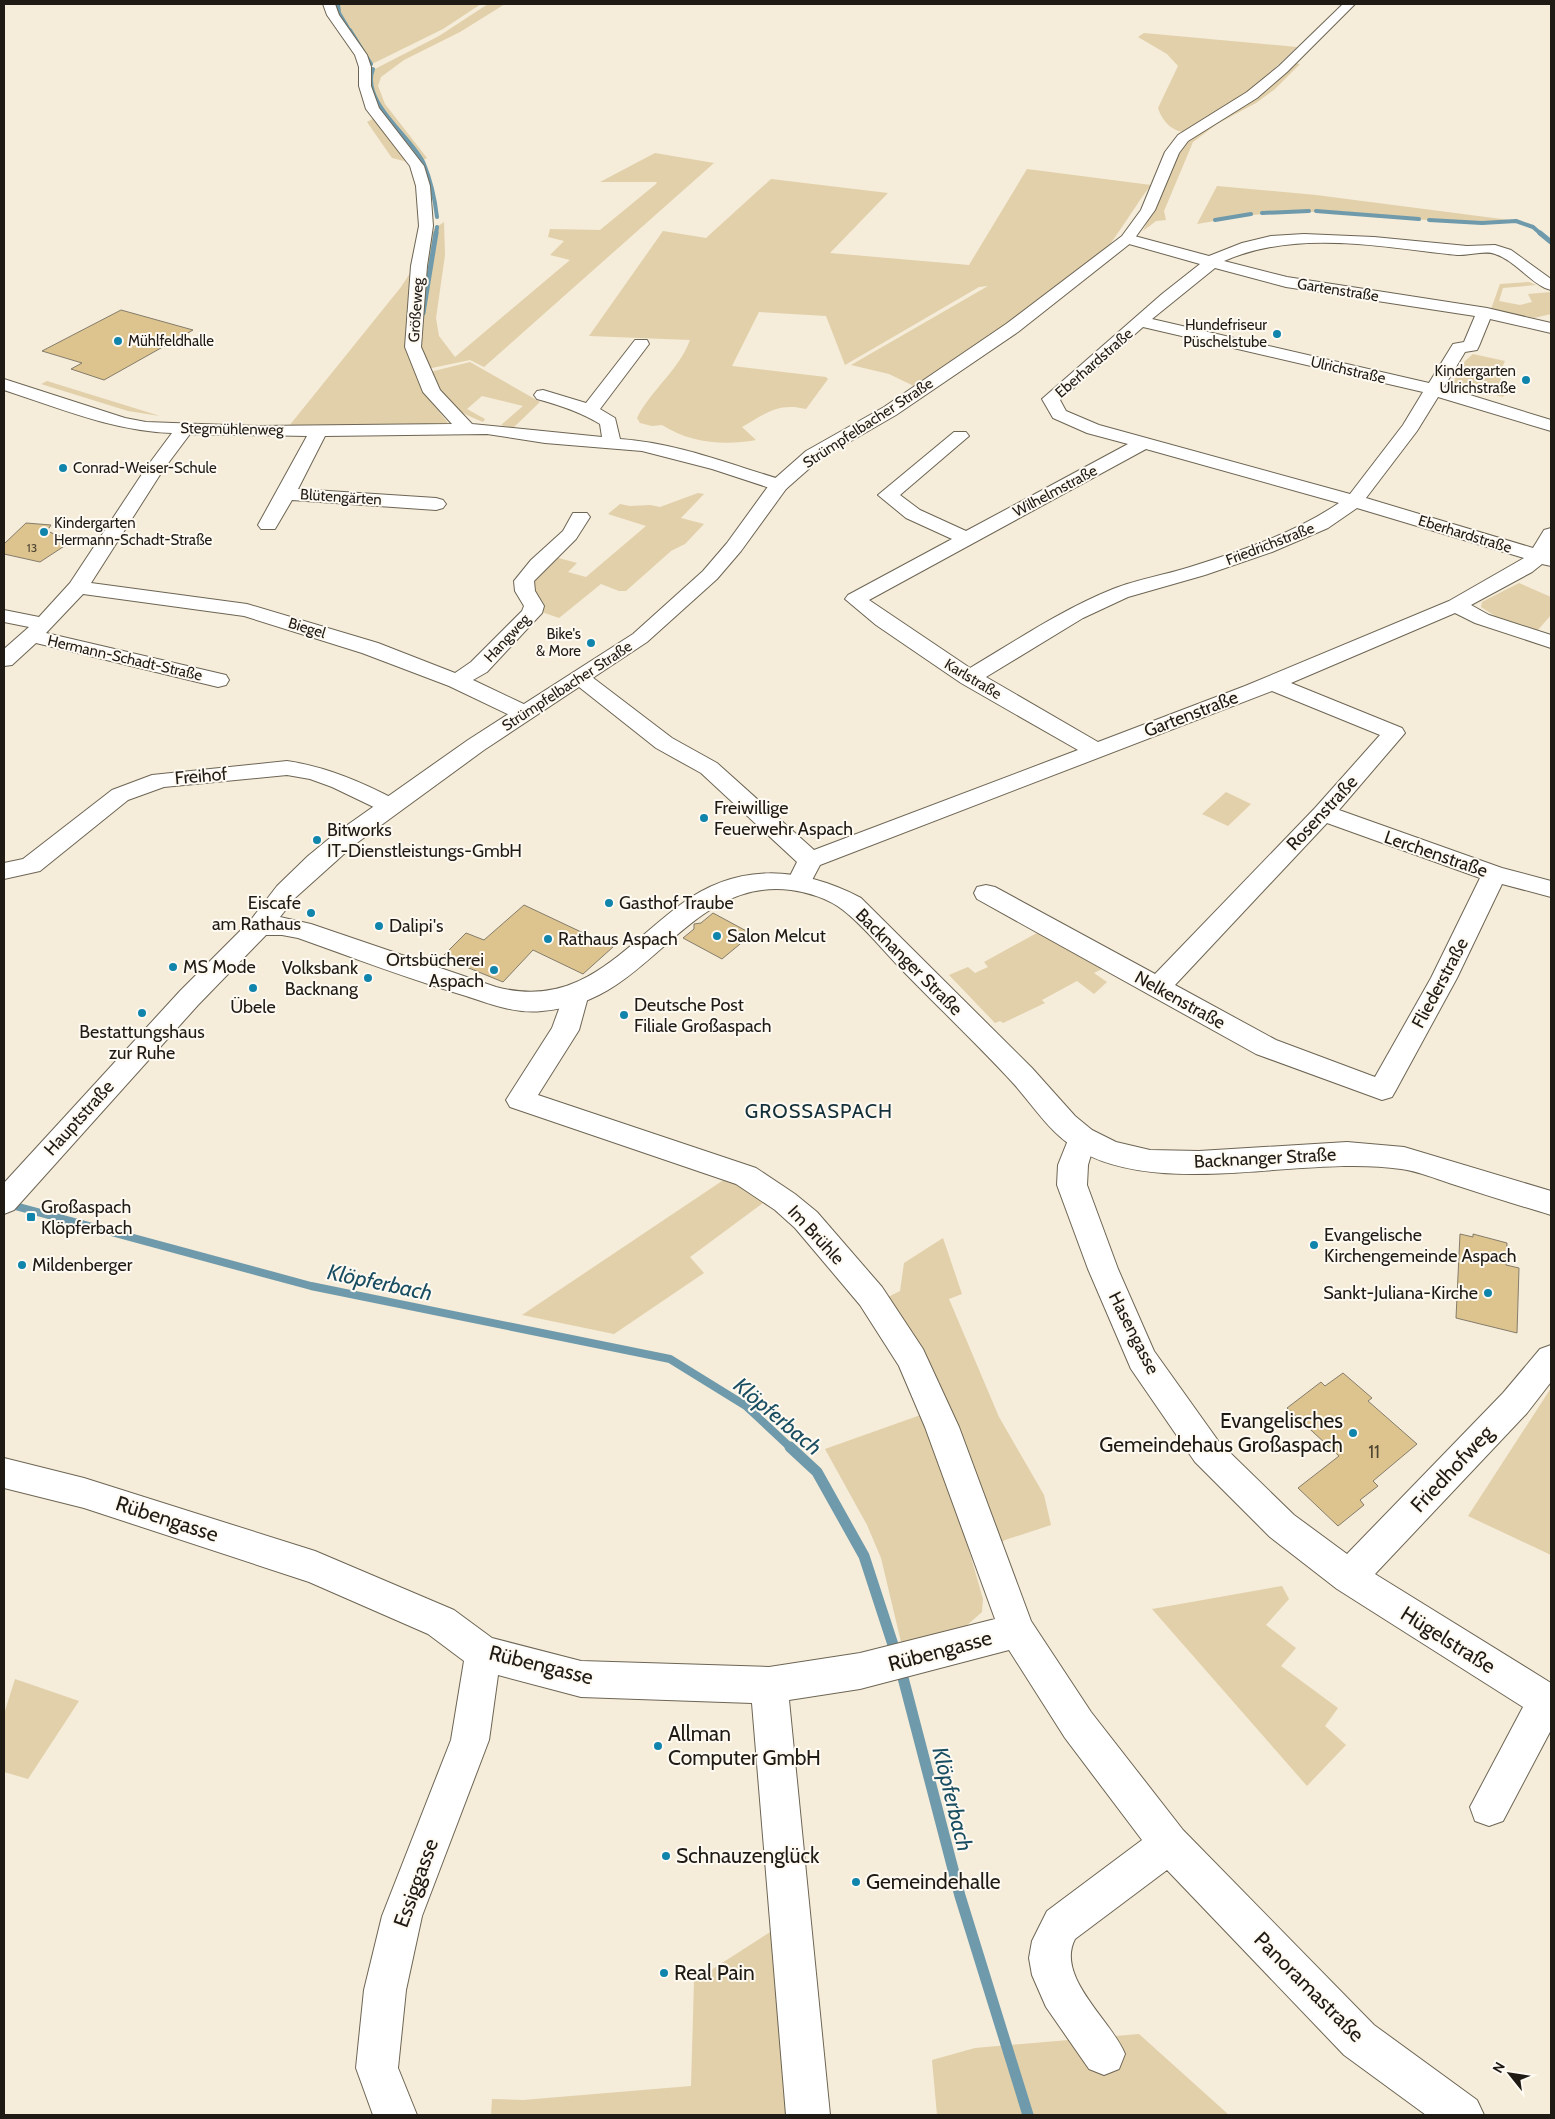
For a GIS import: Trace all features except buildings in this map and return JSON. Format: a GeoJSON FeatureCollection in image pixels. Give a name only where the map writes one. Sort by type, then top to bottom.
{"type":"FeatureCollection","features":[{"type":"Feature","properties":{"kind":"street","name":"Größeweg"},"geometry":{"type":"LineString","coordinates":[[329,4],[333,15],[361,55],[365,67],[365,86],[373,109],[417,166],[423,186],[426,226],[419,266],[413,348],[432,392],[467,429]]}},
{"type":"Feature","properties":{"kind":"street","name":"Strümpfelbacher Straße"},"geometry":{"type":"LineString","coordinates":[[259,927],[286,892],[317,862],[345,839],[524,713],[580,679],[640,638],[710,575],[734,547],[779,484],[813,456],[890,411],[1012,328],[1127,239],[1148,210],[1172,152],[1183,138],[1252,95],[1283,69],[1349,4]]}},
{"type":"Feature","properties":{"kind":"street","name":"Gartenstraße"},"geometry":{"type":"LineString","coordinates":[[1127,239],[1286,282],[1487,312],[1547,324]]}},
{"type":"Feature","properties":{"kind":"street","name":"Eberhardstraße"},"geometry":{"type":"LineString","coordinates":[[1545,558],[1354,501],[1093,429],[1059,414],[1051,400],[1210,263],[1225,253],[1238,248],[1292,239],[1338,240],[1467,251],[1492,249],[1502,251],[1538,280],[1551,285]]}},
{"type":"Feature","properties":{"kind":"street","name":"Friedrichstraße"},"geometry":{"type":"LineString","coordinates":[[969,678],[1076,614],[1121,593],[1198,571],[1266,548],[1321,524],[1354,501],[1411,428],[1459,348],[1471,346],[1482,317],[1487,312]]}},
{"type":"Feature","properties":{"kind":"street","name":"Ulrichstraße"},"geometry":{"type":"LineString","coordinates":[[1142,322],[1435,390],[1551,426]]}},
{"type":"Feature","properties":{"kind":"street"},"geometry":{"type":"LineString","coordinates":[[590,410],[641,344]]}},
{"type":"Feature","properties":{"kind":"street","name":"Stegmühlenweg"},"geometry":{"type":"LineString","coordinates":[[4,384],[122,423],[146,427],[319,430],[467,429]]}},
{"type":"Feature","properties":{"kind":"street"},"geometry":{"type":"LineString","coordinates":[[543,395],[590,410],[609,422],[612,442]]}},
{"type":"Feature","properties":{"kind":"street","name":"Hermann-Schadt-Straße"},"geometry":{"type":"LineString","coordinates":[[4,660],[38,630],[78,587],[155,468],[184,428]]}},
{"type":"Feature","properties":{"kind":"street"},"geometry":{"type":"LineString","coordinates":[[467,429],[642,446],[670,452],[779,484]]}},
{"type":"Feature","properties":{"kind":"street","name":"Blütengärten"},"geometry":{"type":"LineString","coordinates":[[319,430],[286,494],[436,504]]}},
{"type":"Feature","properties":{"kind":"street"},"geometry":{"type":"LineString","coordinates":[[960,436],[888,495],[912,514],[966,538]]}},
{"type":"Feature","properties":{"kind":"street","name":"Wilhelmstraße"},"geometry":{"type":"LineString","coordinates":[[855,599],[1144,443]]}},
{"type":"Feature","properties":{"kind":"street"},"geometry":{"type":"LineString","coordinates":[[268,525],[286,494]]}},
{"type":"Feature","properties":{"kind":"street","name":"Hangweg"},"geometry":{"type":"LineString","coordinates":[[457,681],[479,667],[532,613],[534,606],[525,591],[524,581],[533,569],[576,530],[580,517]]}},
{"type":"Feature","properties":{"kind":"street","name":"Gartenstraße"},"geometry":{"type":"LineString","coordinates":[[805,871],[1095,750],[1272,683],[1456,605],[1545,558],[1551,534]]}},
{"type":"Feature","properties":{"kind":"street","name":"Biegel"},"geometry":{"type":"LineString","coordinates":[[78,587],[247,610],[370,648],[457,681],[524,713]]}},
{"type":"Feature","properties":{"kind":"street","name":"Karlstraße"},"geometry":{"type":"LineString","coordinates":[[855,599],[889,626],[969,678],[1095,750]]}},
{"type":"Feature","properties":{"kind":"street"},"geometry":{"type":"LineString","coordinates":[[1456,605],[1482,619],[1551,642]]}},
{"type":"Feature","properties":{"kind":"street"},"geometry":{"type":"LineString","coordinates":[[4,616],[38,630]]}},
{"type":"Feature","properties":{"kind":"street","name":"Hermann-Schadt-Straße"},"geometry":{"type":"LineString","coordinates":[[38,630],[218,680]]}},
{"type":"Feature","properties":{"kind":"street"},"geometry":{"type":"LineString","coordinates":[[580,679],[664,744],[709,768],[805,871]]}},
{"type":"Feature","properties":{"kind":"street","name":"Rosenstraße"},"geometry":{"type":"LineString","coordinates":[[1157,988],[1323,813],[1394,733],[1272,683]]}},
{"type":"Feature","properties":{"kind":"street","name":"Freihof"},"geometry":{"type":"LineString","coordinates":[[4,871],[32,865],[120,795],[160,780],[288,768],[308,770],[341,781],[390,806]]}},
{"type":"Feature","properties":{"kind":"street","name":"Lerchenstraße"},"geometry":{"type":"LineString","coordinates":[[1323,813],[1494,874],[1551,889]]}},
{"type":"Feature","properties":{"kind":"street","name":"Backnanger Straße"},"geometry":{"type":"LineString","coordinates":[[259,927],[282,926],[302,930],[420,972],[509,1000],[542,1003],[575,997],[602,984],[627,966],[691,910],[718,895],[743,883],[776,880],[805,871],[852,904],[1022,1075],[1065,1124],[1082,1138],[1109,1152],[1150,1162],[1199,1162],[1347,1153],[1404,1158],[1551,1203]]}},
{"type":"Feature","properties":{"kind":"street","name":"Fliederstraße"},"geometry":{"type":"LineString","coordinates":[[1382,1090],[1444,978],[1494,874]]}},
{"type":"Feature","properties":{"kind":"street","name":"Nelkenstraße"},"geometry":{"type":"LineString","coordinates":[[986,893],[1266,1047],[1382,1090]]}},
{"type":"Feature","properties":{"kind":"street","name":"Hauptstraße"},"geometry":{"type":"LineString","coordinates":[[10,1195],[189,998],[259,927]]}},
{"type":"Feature","properties":{"kind":"street","name":"Im Brühle"},"geometry":{"type":"LineString","coordinates":[[575,997],[565,1030],[520,1100],[746,1176],[786,1202],[806,1220],[871,1296],[912,1359],[942,1427],[1017,1631]]}},
{"type":"Feature","properties":{"kind":"street","name":"Hasengasse"},"geometry":{"type":"LineString","coordinates":[[1082,1138],[1073,1165],[1072,1185],[1103,1269],[1142,1358],[1208,1452],[1282,1526],[1349,1577]]}},
{"type":"Feature","properties":{"kind":"street","name":"Friedhofweg"},"geometry":{"type":"LineString","coordinates":[[1349,1577],[1515,1403],[1551,1359]]}},
{"type":"Feature","properties":{"kind":"street","name":"Rübengasse"},"geometry":{"type":"LineString","coordinates":[[4,1473],[84,1493],[315,1567],[441,1622],[483,1653],[581,1679],[769,1685],[860,1672],[1017,1631]]}},
{"type":"Feature","properties":{"kind":"street","name":"Hügelstraße"},"geometry":{"type":"LineString","coordinates":[[1349,1577],[1549,1703],[1489,1806]]}},
{"type":"Feature","properties":{"kind":"street","name":"Panoramastraße"},"geometry":{"type":"LineString","coordinates":[[1017,1631],[1078,1725],[1169,1844],[1360,2040],[1462,2115]]}},
{"type":"Feature","properties":{"kind":"street","name":"Essiggasse"},"geometry":{"type":"LineString","coordinates":[[395,2115],[377,2068],[385,1990],[402,1916],[470,1740],[483,1653]]}},
{"type":"Feature","properties":{"kind":"street"},"geometry":{"type":"LineString","coordinates":[[769,1685],[808,2115]]}},
{"type":"Feature","properties":{"kind":"street"},"geometry":{"type":"LineString","coordinates":[[1104,2054],[1058,1989],[1050,1964],[1049,1947],[1053,1935],[1061,1925],[1169,1844]]}},
{"type":"Feature","properties":{"kind":"shaded area"},"geometry":{"type":"Polygon","coordinates":[[[334,4],[481,4],[443,29],[370,65],[337,13],[334,4]]]}},
{"type":"Feature","properties":{"kind":"shaded area"},"geometry":{"type":"Polygon","coordinates":[[[488,4],[505,4],[460,32],[404,60],[381,77],[378,86],[385,104],[427,158],[420,162],[385,120],[373,101],[369,72],[439,36],[488,4]]]}},
{"type":"Feature","properties":{"kind":"shaded area"},"geometry":{"type":"Polygon","coordinates":[[[1144,33],[1297,47],[1247,94],[1183,132],[1167,124],[1158,108],[1178,66],[1167,54],[1138,37],[1144,33]]]}},
{"type":"Feature","properties":{"kind":"shaded area"},"geometry":{"type":"Polygon","coordinates":[[[1294,63],[1300,64],[1275,89],[1256,103],[1217,124],[1193,142],[1164,211],[1166,220],[1156,221],[1143,231],[1184,144],[1294,63]]]}},
{"type":"Feature","properties":{"kind":"shaded area"},"geometry":{"type":"Polygon","coordinates":[[[374,118],[408,162],[392,158],[367,122],[374,118]]]}},
{"type":"Feature","properties":{"kind":"shaded area"},"geometry":{"type":"Polygon","coordinates":[[[655,153],[714,163],[484,367],[470,360],[427,369],[417,347],[424,266],[434,229],[444,222],[445,255],[436,318],[439,336],[455,357],[570,260],[550,255],[564,241],[548,237],[550,229],[600,230],[656,184],[657,182],[600,182],[655,153]]]}},
{"type":"Feature","properties":{"kind":"shaded area"},"geometry":{"type":"Polygon","coordinates":[[[1027,169],[1151,185],[1103,253],[918,388],[889,374],[851,365],[988,286],[979,287],[845,365],[826,316],[759,312],[732,366],[826,377],[828,379],[806,409],[787,407],[772,410],[742,427],[756,440],[744,442],[708,442],[684,436],[662,425],[652,426],[640,423],[637,418],[679,361],[690,340],[589,336],[663,231],[706,238],[771,179],[888,193],[830,253],[969,265],[1027,169]]]}},
{"type":"Feature","properties":{"kind":"shaded area"},"geometry":{"type":"Polygon","coordinates":[[[1217,186],[1316,195],[1517,221],[1466,222],[1339,213],[1285,212],[1197,224],[1217,186]]]}},
{"type":"Feature","properties":{"kind":"shaded area"},"geometry":{"type":"Polygon","coordinates":[[[414,267],[408,353],[425,394],[448,423],[445,425],[289,426],[401,287],[414,267]]]}},
{"type":"Feature","properties":{"kind":"shaded area"},"geometry":{"type":"Polygon","coordinates":[[[1529,282],[1536,285],[1503,288],[1499,301],[1520,305],[1532,302],[1528,294],[1551,292],[1551,314],[1534,318],[1491,309],[1500,284],[1529,282]]]}},
{"type":"Feature","properties":{"kind":"shaded area"},"geometry":{"type":"Polygon","coordinates":[[[1473,354],[1505,361],[1499,374],[1503,386],[1510,387],[1503,397],[1464,389],[1452,384],[1465,361],[1473,354]]]}},
{"type":"Feature","properties":{"kind":"shaded area"},"geometry":{"type":"Polygon","coordinates":[[[470,362],[540,402],[513,428],[501,425],[523,406],[482,396],[467,409],[485,419],[483,422],[456,409],[440,392],[430,372],[470,362]]]}},
{"type":"Feature","properties":{"kind":"shaded area"},"geometry":{"type":"Polygon","coordinates":[[[47,381],[160,416],[128,411],[41,384],[47,381]]]}},
{"type":"Feature","properties":{"kind":"shaded area"},"geometry":{"type":"Polygon","coordinates":[[[698,493],[704,494],[681,518],[704,524],[685,544],[671,551],[626,591],[619,591],[601,584],[559,618],[539,611],[544,604],[533,587],[532,578],[555,557],[577,563],[568,572],[586,577],[646,526],[608,514],[620,504],[660,507],[698,493]]]}},
{"type":"Feature","properties":{"kind":"shaded area"},"geometry":{"type":"Polygon","coordinates":[[[1519,583],[1551,597],[1551,615],[1537,631],[1495,616],[1481,607],[1482,602],[1519,583]]]}},
{"type":"Feature","properties":{"kind":"shaded area"},"geometry":{"type":"Polygon","coordinates":[[[1226,792],[1251,804],[1228,826],[1202,814],[1226,792]]]}},
{"type":"Feature","properties":{"kind":"shaded area"},"geometry":{"type":"Polygon","coordinates":[[[1049,930],[1108,966],[1094,973],[1107,982],[1094,994],[1077,981],[1042,1000],[1045,1003],[1003,1023],[1000,1021],[995,1023],[949,975],[968,967],[975,973],[988,967],[984,962],[1035,934],[1049,930]]]}},
{"type":"Feature","properties":{"kind":"shaded area"},"geometry":{"type":"Polygon","coordinates":[[[722,1181],[740,1181],[767,1200],[690,1257],[704,1273],[614,1334],[522,1315],[722,1181]]]}},
{"type":"Feature","properties":{"kind":"shaded area"},"geometry":{"type":"Polygon","coordinates":[[[943,1238],[962,1294],[949,1299],[999,1417],[1044,1495],[1051,1525],[1005,1540],[991,1548],[884,1299],[900,1291],[904,1263],[943,1238]]]}},
{"type":"Feature","properties":{"kind":"shaded area"},"geometry":{"type":"Polygon","coordinates":[[[1551,1388],[1551,1555],[1468,1516],[1551,1388]]]}},
{"type":"Feature","properties":{"kind":"shaded area"},"geometry":{"type":"Polygon","coordinates":[[[929,1412],[983,1599],[982,1612],[966,1626],[902,1646],[881,1558],[867,1525],[825,1449],[929,1412]]]}},
{"type":"Feature","properties":{"kind":"shaded area"},"geometry":{"type":"Polygon","coordinates":[[[1282,1586],[1289,1599],[1266,1625],[1296,1648],[1281,1666],[1338,1708],[1325,1726],[1346,1745],[1307,1786],[1152,1609],[1282,1586]]]}},
{"type":"Feature","properties":{"kind":"shaded area"},"geometry":{"type":"Polygon","coordinates":[[[15,1679],[79,1701],[28,1779],[4,1772],[4,1714],[15,1679]]]}},
{"type":"Feature","properties":{"kind":"shaded area"},"geometry":{"type":"Polygon","coordinates":[[[778,1927],[792,2115],[491,2115],[492,2099],[523,2100],[691,2086],[694,1981],[778,1927]]]}},
{"type":"Feature","properties":{"kind":"shaded area"},"geometry":{"type":"Polygon","coordinates":[[[1139,2034],[1229,2115],[937,2115],[932,2060],[975,2048],[1139,2034]]]}},
{"type":"Feature","properties":{"kind":"waterway"},"geometry":{"type":"LineString","coordinates":[[338,4],[339,13],[348,28]]}},
{"type":"Feature","properties":{"kind":"waterway"},"geometry":{"type":"LineString","coordinates":[[350,30],[371,64]]}},
{"type":"Feature","properties":{"kind":"waterway"},"geometry":{"type":"LineString","coordinates":[[373,69],[371,81],[374,94],[389,119],[410,143],[424,164],[429,177],[437,217]]}},
{"type":"Feature","properties":{"kind":"waterway"},"geometry":{"type":"LineString","coordinates":[[1262,213],[1309,211]]}},
{"type":"Feature","properties":{"kind":"waterway"},"geometry":{"type":"LineString","coordinates":[[1316,211],[1419,219]]}},
{"type":"Feature","properties":{"kind":"waterway"},"geometry":{"type":"LineString","coordinates":[[1215,220],[1251,214]]}},
{"type":"Feature","properties":{"kind":"waterway"},"geometry":{"type":"LineString","coordinates":[[1429,220],[1482,223],[1516,221],[1533,227],[1541,234]]}},
{"type":"Feature","properties":{"kind":"waterway"},"geometry":{"type":"LineString","coordinates":[[436,234],[437,227]]}},
{"type":"Feature","properties":{"kind":"waterway"},"geometry":{"type":"LineString","coordinates":[[423,313],[436,233]]}},
{"type":"Feature","properties":{"kind":"waterway"},"geometry":{"type":"LineString","coordinates":[[1540,233],[1551,242]]}},
{"type":"Feature","properties":{"kind":"waterway","name":"Klöpferbach"},"geometry":{"type":"LineString","coordinates":[[4,1203],[311,1286],[670,1359],[746,1406],[792,1449]]}},
{"type":"Feature","properties":{"kind":"waterway","name":"Klöpferbach"},"geometry":{"type":"LineString","coordinates":[[790,1447],[817,1472],[864,1556],[896,1654]]}},
{"type":"Feature","properties":{"kind":"waterway","name":"Klöpferbach"},"geometry":{"type":"LineString","coordinates":[[901,1670],[960,1896],[1028,2115]]}},
{"type":"Feature","properties":{"kind":"place","name":"Hundefriseur Püschelstube"},"geometry":{"type":"Point","coordinates":[1277,334]}},
{"type":"Feature","properties":{"kind":"place","name":"Mühlfeldhalle"},"geometry":{"type":"Point","coordinates":[118,341]}},
{"type":"Feature","properties":{"kind":"place","name":"Kindergarten Ulrichstraße"},"geometry":{"type":"Point","coordinates":[1526,380]}},
{"type":"Feature","properties":{"kind":"place","name":"Conrad-Weiser-Schule"},"geometry":{"type":"Point","coordinates":[63,468]}},
{"type":"Feature","properties":{"kind":"place","name":"Kindergarten Hermann-Schadt-Straße"},"geometry":{"type":"Point","coordinates":[44,532]}},
{"type":"Feature","properties":{"kind":"place","name":"Bike's & More"},"geometry":{"type":"Point","coordinates":[591,643]}},
{"type":"Feature","properties":{"kind":"place","name":"Freiwillige Feuerwehr Aspach"},"geometry":{"type":"Point","coordinates":[704,818]}},
{"type":"Feature","properties":{"kind":"place","name":"Bitworks IT-Dienstleistungs-GmbH"},"geometry":{"type":"Point","coordinates":[317,840]}},
{"type":"Feature","properties":{"kind":"place","name":"Gasthof Traube"},"geometry":{"type":"Point","coordinates":[609,903]}},
{"type":"Feature","properties":{"kind":"place","name":"Eiscafe am Rathaus"},"geometry":{"type":"Point","coordinates":[311,913]}},
{"type":"Feature","properties":{"kind":"place","name":"Dalipi's"},"geometry":{"type":"Point","coordinates":[379,926]}},
{"type":"Feature","properties":{"kind":"place","name":"Salon Melcut"},"geometry":{"type":"Point","coordinates":[717,936]}},
{"type":"Feature","properties":{"kind":"place","name":"Rathaus Aspach"},"geometry":{"type":"Point","coordinates":[548,939]}},
{"type":"Feature","properties":{"kind":"place","name":"MS Mode"},"geometry":{"type":"Point","coordinates":[173,967]}},
{"type":"Feature","properties":{"kind":"place","name":"Ortsbücherei Aspach"},"geometry":{"type":"Point","coordinates":[494,970]}},
{"type":"Feature","properties":{"kind":"place","name":"Volksbank Backnang"},"geometry":{"type":"Point","coordinates":[368,978]}},
{"type":"Feature","properties":{"kind":"place","name":"Übele"},"geometry":{"type":"Point","coordinates":[253,988]}},
{"type":"Feature","properties":{"kind":"place","name":"Bestattungshaus zur Ruhe"},"geometry":{"type":"Point","coordinates":[142,1013]}},
{"type":"Feature","properties":{"kind":"place","name":"Deutsche Post Filiale Großaspach"},"geometry":{"type":"Point","coordinates":[624,1015]}},
{"type":"Feature","properties":{"kind":"place","name":"Großaspach Klöpferbach"},"geometry":{"type":"Point","coordinates":[31,1217]}},
{"type":"Feature","properties":{"kind":"place","name":"Evangelische Kirchengemeinde Aspach"},"geometry":{"type":"Point","coordinates":[1314,1245]}},
{"type":"Feature","properties":{"kind":"place","name":"Mildenberger"},"geometry":{"type":"Point","coordinates":[22,1265]}},
{"type":"Feature","properties":{"kind":"place","name":"Sankt-Juliana-Kirche"},"geometry":{"type":"Point","coordinates":[1488,1293]}},
{"type":"Feature","properties":{"kind":"place","name":"Evangelisches Gemeindehaus Großaspach"},"geometry":{"type":"Point","coordinates":[1353,1433]}},
{"type":"Feature","properties":{"kind":"place","name":"Allman Computer GmbH"},"geometry":{"type":"Point","coordinates":[658,1746]}},
{"type":"Feature","properties":{"kind":"place","name":"Schnauzenglück"},"geometry":{"type":"Point","coordinates":[666,1856]}},
{"type":"Feature","properties":{"kind":"place","name":"Gemeindehalle"},"geometry":{"type":"Point","coordinates":[856,1882]}},
{"type":"Feature","properties":{"kind":"place","name":"Real Pain"},"geometry":{"type":"Point","coordinates":[664,1973]}},
{"type":"Feature","properties":{"kind":"district","name":"GROSSASPACH"},"geometry":{"type":"Point","coordinates":[819,1111]}}]}
